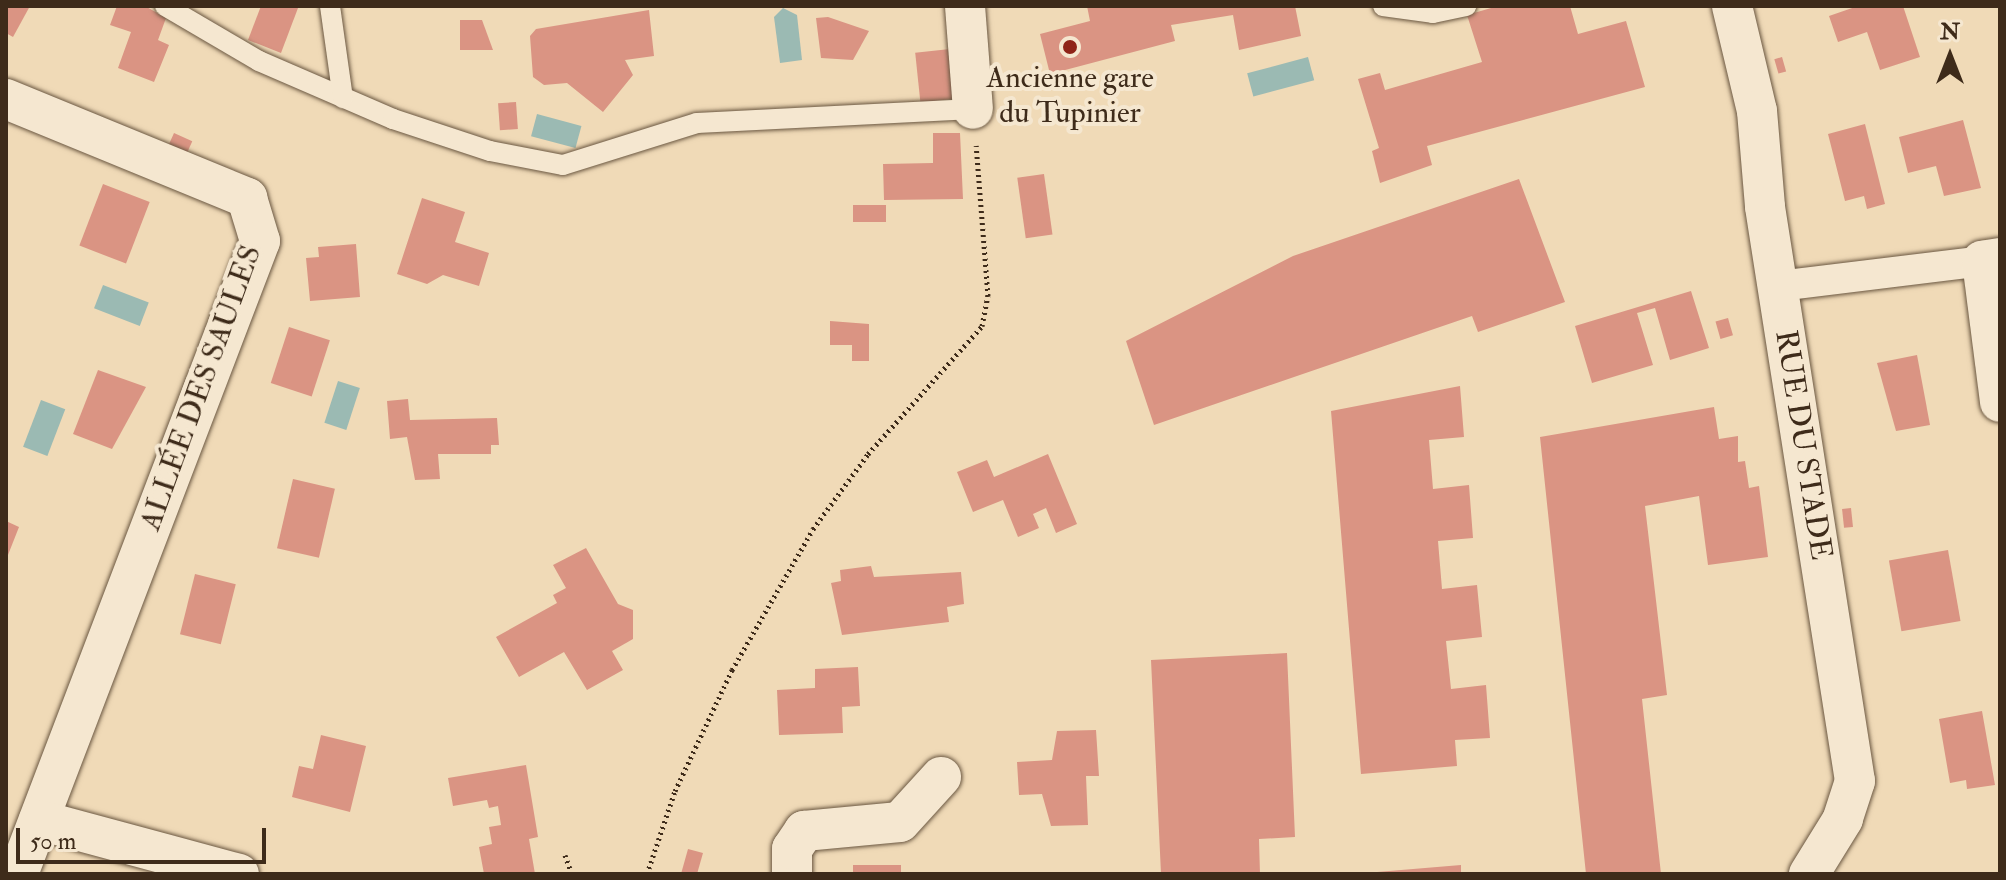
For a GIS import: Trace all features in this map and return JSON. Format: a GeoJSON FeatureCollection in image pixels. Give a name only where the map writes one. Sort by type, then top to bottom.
{"type":"FeatureCollection","features":[{"type":"Feature","properties":{"kind":"street"},"geometry":{"type":"LineString","coordinates":[[965,6],[973,109]]}},
{"type":"Feature","properties":{"kind":"street","name":"RUE DU STADE"},"geometry":{"type":"LineString","coordinates":[[1732,6],[1757,111],[1779,286],[1855,781],[1843,819],[1809,874]]}},
{"type":"Feature","properties":{"kind":"street","name":"ALLÉE DES SAULES"},"geometry":{"type":"LineString","coordinates":[[6,99],[247,198],[260,241],[18,874]]}},
{"type":"Feature","properties":{"kind":"street"},"geometry":{"type":"LineString","coordinates":[[1779,286],[1991,259],[2000,402]]}},
{"type":"Feature","properties":{"kind":"street"},"geometry":{"type":"LineString","coordinates":[[792,874],[792,849],[804,831],[900,822],[941,777]]}},
{"type":"Feature","properties":{"kind":"street"},"geometry":{"type":"LineString","coordinates":[[39,820],[239,874]]}},
{"type":"Feature","properties":{"kind":"lane"},"geometry":{"type":"LineString","coordinates":[[165,6],[259,61],[343,98],[490,151],[563,165],[697,123],[973,109]]}},
{"type":"Feature","properties":{"kind":"lane"},"geometry":{"type":"LineString","coordinates":[[330,6],[343,98]]}},
{"type":"Feature","properties":{"kind":"lane"},"geometry":{"type":"LineString","coordinates":[[1383,6],[1433,13],[1466,6]]}},
{"type":"Feature","properties":{"kind":"path"},"geometry":{"type":"LineString","coordinates":[[647,874],[675,791],[732,670],[813,529],[868,454],[982,326],[988,296],[973,109]]}},
{"type":"Feature","properties":{"kind":"path"},"geometry":{"type":"LineString","coordinates":[[565,855],[572,874]]}},
{"type":"Feature","properties":{"kind":"water"},"geometry":{"type":"Polygon","coordinates":[[[783,8],[797,15],[802,60],[780,63],[774,17],[783,8]]]}},
{"type":"Feature","properties":{"kind":"water"},"geometry":{"type":"Polygon","coordinates":[[[1308,57],[1314,80],[1253,96],[1247,73],[1308,57]]]}},
{"type":"Feature","properties":{"kind":"water"},"geometry":{"type":"Polygon","coordinates":[[[537,114],[581,126],[575,148],[531,136],[537,114]]]}},
{"type":"Feature","properties":{"kind":"water"},"geometry":{"type":"Polygon","coordinates":[[[103,285],[149,303],[140,326],[94,308],[103,285]]]}},
{"type":"Feature","properties":{"kind":"water"},"geometry":{"type":"Polygon","coordinates":[[[338,381],[360,388],[346,430],[324,423],[338,381]]]}},
{"type":"Feature","properties":{"kind":"water"},"geometry":{"type":"Polygon","coordinates":[[[41,400],[65,409],[47,456],[23,447],[41,400]]]}},
{"type":"Feature","properties":{"kind":"building"},"geometry":{"type":"Polygon","coordinates":[[[6,6],[30,6],[13,37],[6,33],[6,6]]]}},
{"type":"Feature","properties":{"kind":"building"},"geometry":{"type":"Polygon","coordinates":[[[117,6],[145,6],[166,18],[158,40],[169,45],[154,82],[118,68],[131,32],[110,25],[117,6]]]}},
{"type":"Feature","properties":{"kind":"building"},"geometry":{"type":"Polygon","coordinates":[[[261,6],[298,8],[281,53],[248,40],[261,6]]]}},
{"type":"Feature","properties":{"kind":"building"},"geometry":{"type":"Polygon","coordinates":[[[1087,6],[1295,6],[1301,36],[1239,50],[1233,15],[1171,25],[1175,41],[1050,74],[1040,34],[1090,21],[1087,6]]]}},
{"type":"Feature","properties":{"kind":"building"},"geometry":{"type":"Polygon","coordinates":[[[1498,6],[1570,6],[1578,34],[1626,21],[1645,87],[1427,146],[1432,165],[1380,183],[1372,151],[1379,148],[1358,79],[1380,73],[1385,90],[1482,62],[1467,15],[1498,6]]]}},
{"type":"Feature","properties":{"kind":"building"},"geometry":{"type":"Polygon","coordinates":[[[1858,6],[1903,6],[1920,57],[1880,70],[1867,32],[1838,42],[1829,16],[1858,6]]]}},
{"type":"Feature","properties":{"kind":"building"},"geometry":{"type":"Polygon","coordinates":[[[649,10],[654,56],[625,60],[633,75],[603,112],[567,83],[544,85],[533,77],[530,36],[536,29],[649,10]]]}},
{"type":"Feature","properties":{"kind":"building"},"geometry":{"type":"Polygon","coordinates":[[[828,17],[869,31],[853,60],[821,58],[816,18],[828,17]]]}},
{"type":"Feature","properties":{"kind":"building"},"geometry":{"type":"Polygon","coordinates":[[[460,20],[482,20],[493,50],[460,50],[460,20]]]}},
{"type":"Feature","properties":{"kind":"building"},"geometry":{"type":"Polygon","coordinates":[[[950,49],[955,99],[920,102],[915,53],[950,49]]]}},
{"type":"Feature","properties":{"kind":"building"},"geometry":{"type":"Polygon","coordinates":[[[1782,57],[1786,71],[1778,74],[1774,59],[1782,57]]]}},
{"type":"Feature","properties":{"kind":"building"},"geometry":{"type":"Polygon","coordinates":[[[516,102],[518,129],[500,130],[498,103],[516,102]]]}},
{"type":"Feature","properties":{"kind":"building"},"geometry":{"type":"Polygon","coordinates":[[[1963,120],[1981,188],[1944,196],[1936,166],[1908,173],[1899,137],[1963,120]]]}},
{"type":"Feature","properties":{"kind":"building"},"geometry":{"type":"Polygon","coordinates":[[[1865,124],[1885,204],[1867,209],[1864,196],[1845,201],[1828,134],[1865,124]]]}},
{"type":"Feature","properties":{"kind":"building"},"geometry":{"type":"Polygon","coordinates":[[[174,133],[192,141],[184,159],[166,151],[174,133]]]}},
{"type":"Feature","properties":{"kind":"building"},"geometry":{"type":"Polygon","coordinates":[[[933,133],[960,133],[963,199],[884,200],[883,164],[933,163],[933,133]]]}},
{"type":"Feature","properties":{"kind":"building"},"geometry":{"type":"Polygon","coordinates":[[[1044,174],[1052,234],[1026,238],[1017,178],[1044,174]]]}},
{"type":"Feature","properties":{"kind":"building"},"geometry":{"type":"Polygon","coordinates":[[[1519,179],[1565,302],[1478,332],[1472,316],[1154,425],[1126,341],[1293,256],[1519,179]]]}},
{"type":"Feature","properties":{"kind":"building"},"geometry":{"type":"Polygon","coordinates":[[[103,184],[150,202],[126,264],[79,246],[103,184]]]}},
{"type":"Feature","properties":{"kind":"building"},"geometry":{"type":"Polygon","coordinates":[[[422,198],[465,212],[455,242],[489,253],[479,286],[443,275],[427,284],[397,274],[422,198]]]}},
{"type":"Feature","properties":{"kind":"building"},"geometry":{"type":"Polygon","coordinates":[[[853,205],[886,205],[886,222],[853,222],[853,205]]]}},
{"type":"Feature","properties":{"kind":"building"},"geometry":{"type":"Polygon","coordinates":[[[356,244],[360,297],[310,301],[306,258],[319,257],[318,247],[356,244]]]}},
{"type":"Feature","properties":{"kind":"building"},"geometry":{"type":"Polygon","coordinates":[[[1691,291],[1709,348],[1670,360],[1655,308],[1637,313],[1653,365],[1592,383],[1575,326],[1691,291]]]}},
{"type":"Feature","properties":{"kind":"building"},"geometry":{"type":"Polygon","coordinates":[[[1728,318],[1733,335],[1720,339],[1716,322],[1728,318]]]}},
{"type":"Feature","properties":{"kind":"building"},"geometry":{"type":"Polygon","coordinates":[[[830,321],[869,324],[869,361],[852,361],[852,345],[830,345],[830,321]]]}},
{"type":"Feature","properties":{"kind":"building"},"geometry":{"type":"Polygon","coordinates":[[[289,327],[330,340],[312,396],[271,383],[289,327]]]}},
{"type":"Feature","properties":{"kind":"building"},"geometry":{"type":"Polygon","coordinates":[[[1917,355],[1930,425],[1896,431],[1877,363],[1917,355]]]}},
{"type":"Feature","properties":{"kind":"building"},"geometry":{"type":"Polygon","coordinates":[[[98,370],[146,387],[112,449],[73,434],[98,370]]]}},
{"type":"Feature","properties":{"kind":"building"},"geometry":{"type":"Polygon","coordinates":[[[1460,386],[1464,437],[1429,440],[1433,489],[1469,485],[1473,538],[1438,541],[1442,589],[1477,585],[1482,637],[1446,641],[1451,689],[1486,685],[1490,738],[1455,740],[1457,766],[1361,774],[1331,411],[1460,386]]]}},
{"type":"Feature","properties":{"kind":"building"},"geometry":{"type":"Polygon","coordinates":[[[408,399],[410,420],[497,418],[499,445],[491,445],[491,454],[438,454],[440,479],[415,480],[407,437],[390,439],[387,401],[408,399]]]}},
{"type":"Feature","properties":{"kind":"building"},"geometry":{"type":"Polygon","coordinates":[[[1714,407],[1719,439],[1738,436],[1738,462],[1745,461],[1749,488],[1759,486],[1768,557],[1708,565],[1699,496],[1645,506],[1667,695],[1642,699],[1661,874],[1586,874],[1540,437],[1714,407]]]}},
{"type":"Feature","properties":{"kind":"building"},"geometry":{"type":"Polygon","coordinates":[[[1048,454],[1077,524],[1056,533],[1046,508],[1033,514],[1039,528],[1018,537],[1003,500],[973,512],[957,472],[987,460],[994,477],[1048,454]]]}},
{"type":"Feature","properties":{"kind":"building"},"geometry":{"type":"Polygon","coordinates":[[[293,479],[335,489],[319,558],[277,548],[293,479]]]}},
{"type":"Feature","properties":{"kind":"building"},"geometry":{"type":"Polygon","coordinates":[[[1851,508],[1853,527],[1844,528],[1842,509],[1851,508]]]}},
{"type":"Feature","properties":{"kind":"building"},"geometry":{"type":"Polygon","coordinates":[[[6,521],[19,527],[6,560],[6,521]]]}},
{"type":"Feature","properties":{"kind":"building"},"geometry":{"type":"Polygon","coordinates":[[[586,548],[618,604],[633,610],[633,639],[612,651],[623,670],[587,690],[564,652],[519,677],[496,637],[557,603],[553,595],[566,588],[553,565],[586,548]]]}},
{"type":"Feature","properties":{"kind":"building"},"geometry":{"type":"Polygon","coordinates":[[[1948,550],[1961,621],[1901,631],[1889,560],[1948,550]]]}},
{"type":"Feature","properties":{"kind":"building"},"geometry":{"type":"Polygon","coordinates":[[[871,566],[874,577],[961,572],[964,604],[947,607],[949,622],[842,635],[831,583],[841,581],[840,570],[871,566]]]}},
{"type":"Feature","properties":{"kind":"building"},"geometry":{"type":"Polygon","coordinates":[[[195,574],[236,584],[221,644],[180,634],[195,574]]]}},
{"type":"Feature","properties":{"kind":"building"},"geometry":{"type":"Polygon","coordinates":[[[1287,653],[1295,837],[1259,839],[1260,874],[1161,874],[1151,660],[1287,653]]]}},
{"type":"Feature","properties":{"kind":"building"},"geometry":{"type":"Polygon","coordinates":[[[858,667],[860,706],[842,707],[843,733],[779,735],[777,690],[815,688],[815,669],[858,667]]]}},
{"type":"Feature","properties":{"kind":"building"},"geometry":{"type":"Polygon","coordinates":[[[1982,711],[1995,785],[1967,789],[1966,780],[1950,783],[1939,719],[1982,711]]]}},
{"type":"Feature","properties":{"kind":"building"},"geometry":{"type":"Polygon","coordinates":[[[1096,730],[1099,776],[1086,776],[1088,825],[1051,826],[1042,794],[1019,795],[1017,762],[1052,760],[1057,731],[1096,730]]]}},
{"type":"Feature","properties":{"kind":"building"},"geometry":{"type":"Polygon","coordinates":[[[321,735],[366,746],[350,812],[292,797],[299,766],[313,769],[321,735]]]}},
{"type":"Feature","properties":{"kind":"building"},"geometry":{"type":"Polygon","coordinates":[[[526,765],[538,837],[529,839],[535,874],[484,874],[479,847],[492,844],[489,827],[501,825],[498,806],[489,808],[487,800],[453,806],[448,778],[526,765]]]}},
{"type":"Feature","properties":{"kind":"building"},"geometry":{"type":"Polygon","coordinates":[[[688,849],[703,853],[697,874],[681,874],[688,849]]]}},
{"type":"Feature","properties":{"kind":"building"},"geometry":{"type":"Polygon","coordinates":[[[853,865],[901,865],[901,874],[853,874],[853,865]]]}},
{"type":"Feature","properties":{"kind":"building"},"geometry":{"type":"Polygon","coordinates":[[[1461,865],[1461,874],[1377,874],[1377,872],[1461,865]]]}},
{"type":"Feature","properties":{"kind":"place","name":"Ancienne gare du Tupinier"},"geometry":{"type":"Point","coordinates":[1070,47]}}]}
